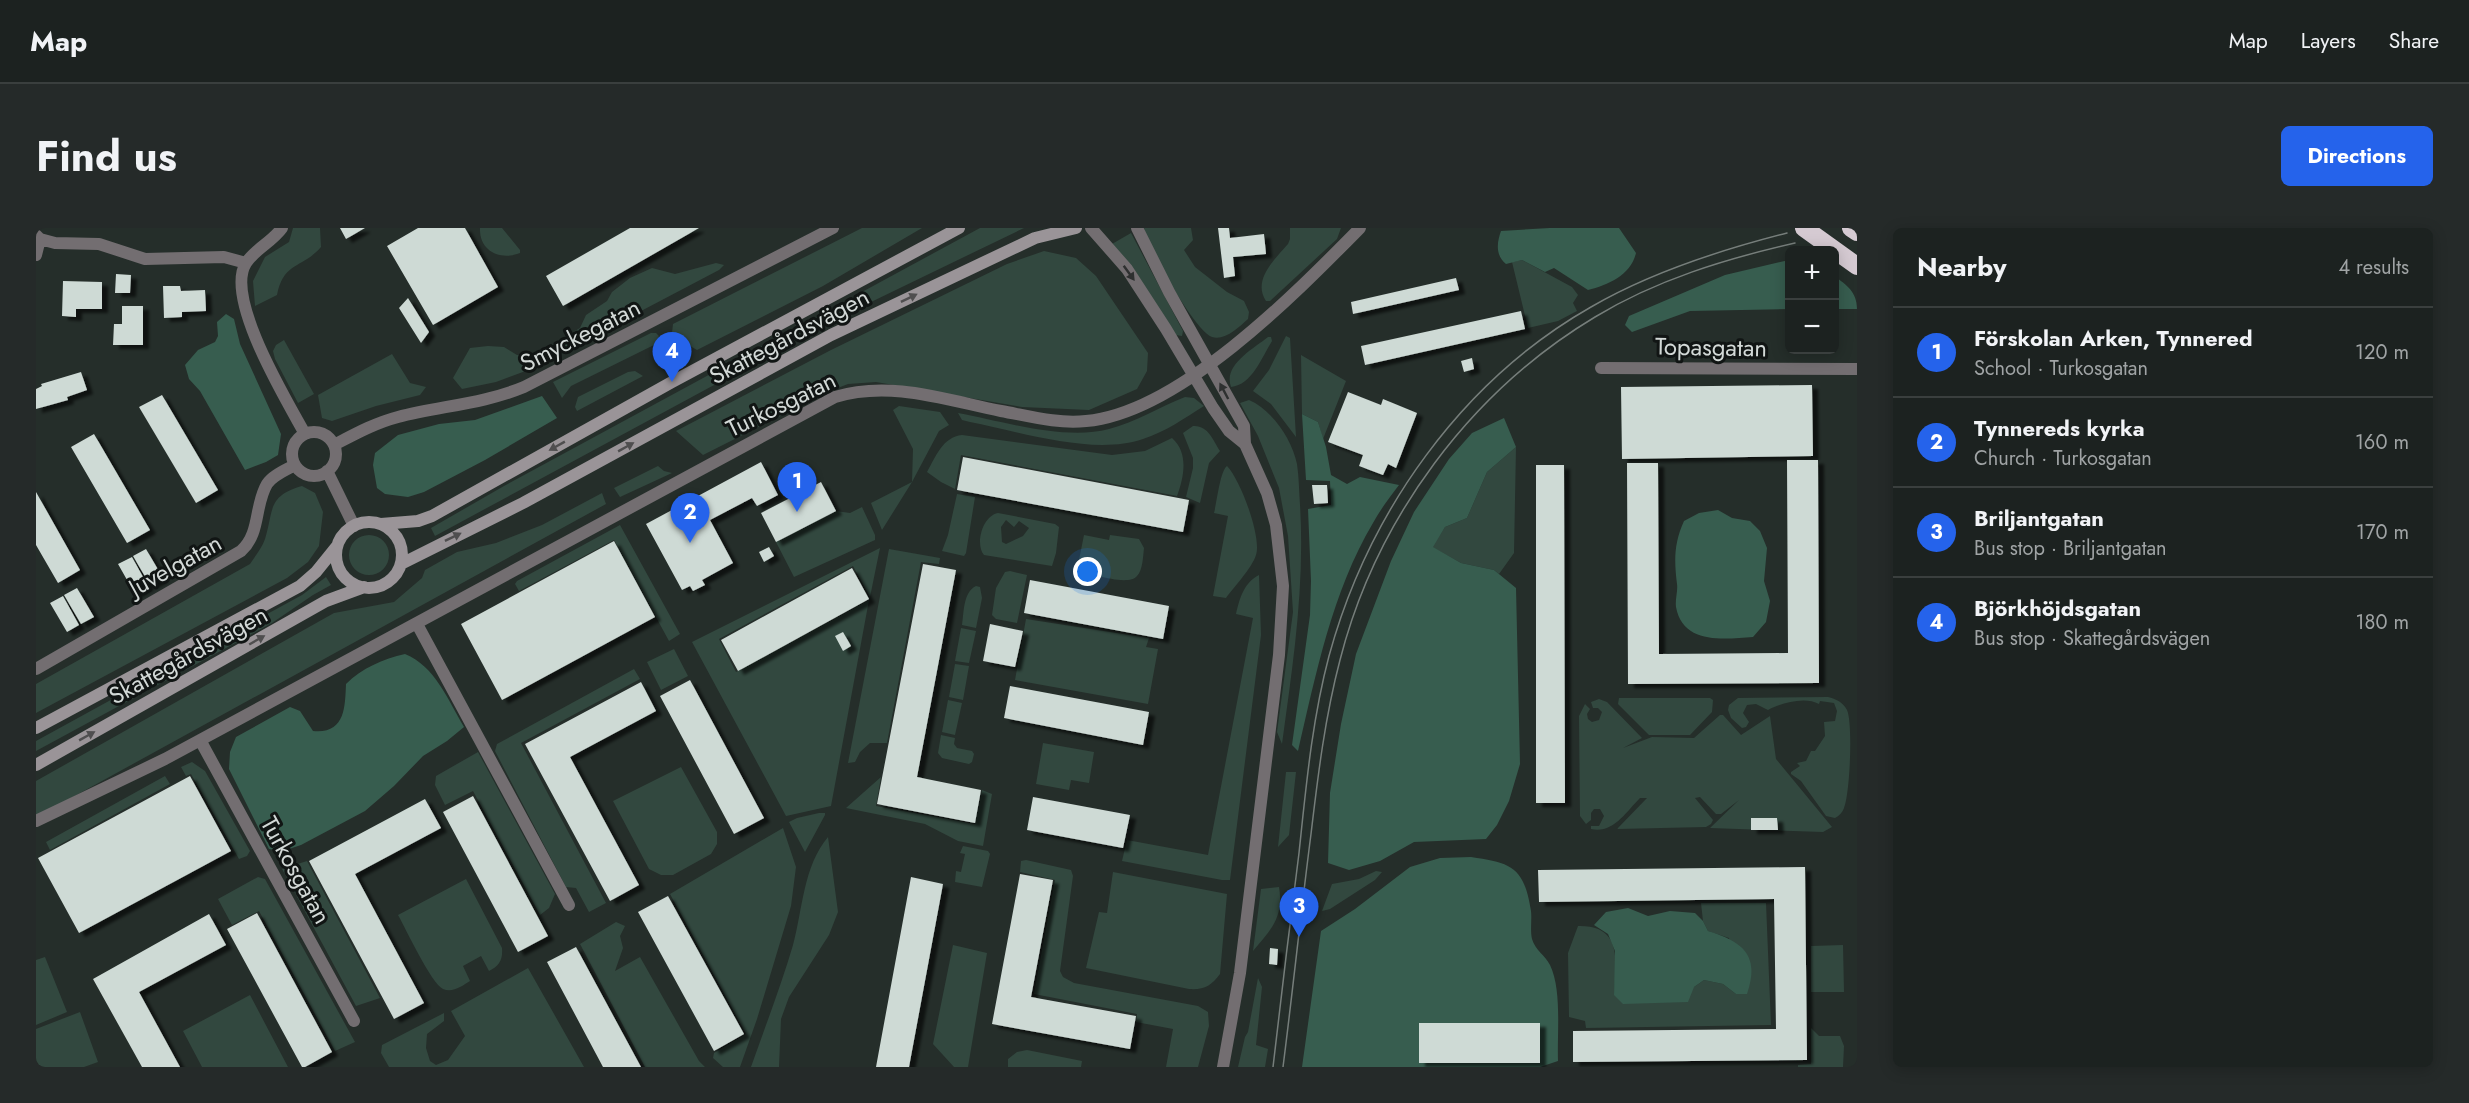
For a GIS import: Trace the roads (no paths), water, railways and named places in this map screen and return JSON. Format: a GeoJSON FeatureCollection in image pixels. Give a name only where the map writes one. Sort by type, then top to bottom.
{"type":"FeatureCollection","features":[{"type":"Feature","properties":{"kind":"highway"},"geometry":{"type":"LineString","coordinates":[[1803,228],[1857,266]]}},
{"type":"Feature","properties":{"kind":"highway"},"geometry":{"type":"LineString","coordinates":[[1851,228],[1857,232]]}},
{"type":"Feature","properties":{"kind":"street"},"geometry":{"type":"LineString","coordinates":[[282,228],[246,263],[242,271],[242,292],[251,328],[305,434]]}},
{"type":"Feature","properties":{"kind":"street","name":"Smyckegatan"},"geometry":{"type":"LineString","coordinates":[[334,445],[383,422],[486,401],[509,394],[832,228]]}},
{"type":"Feature","properties":{"kind":"street","name":"Skattegårdsvägen"},"geometry":{"type":"LineString","coordinates":[[36,728],[300,586],[316,572],[345,532],[354,525],[367,522],[381,524],[418,520],[432,516],[672,382],[959,228]]}},
{"type":"Feature","properties":{"kind":"street","name":"Skattegårdsvägen"},"geometry":{"type":"LineString","coordinates":[[36,765],[326,601],[364,587],[375,587],[387,583],[401,564],[523,503],[831,335],[1035,238],[1076,228]]}},
{"type":"Feature","properties":{"kind":"street"},"geometry":{"type":"LineString","coordinates":[[1091,228],[1127,269],[1229,431],[1245,444]]}},
{"type":"Feature","properties":{"kind":"street"},"geometry":{"type":"LineString","coordinates":[[1137,228],[1169,292],[1244,426],[1245,444],[1267,493],[1276,525],[1283,586],[1283,612],[1240,973],[1223,1067]]}},
{"type":"Feature","properties":{"kind":"street","name":"Turkosgatan"},"geometry":{"type":"LineString","coordinates":[[36,821],[200,740],[417,624],[703,466],[835,397],[867,390],[903,391],[1056,421],[1087,421],[1123,413],[1160,396],[1210,363],[1266,320],[1360,228]]}},
{"type":"Feature","properties":{"kind":"street"},"geometry":{"type":"LineString","coordinates":[[36,255],[38,237],[55,243],[99,244],[158,260],[224,257],[246,263]]}},
{"type":"Feature","properties":{"kind":"street","name":"Topasgatan"},"geometry":{"type":"LineString","coordinates":[[1601,368],[1857,369]]}},
{"type":"Feature","properties":{"kind":"street"},"geometry":{"type":"LineString","coordinates":[[305,434],[321,434],[334,445],[335,459],[327,471],[319,475],[310,475],[301,472],[295,465],[292,456],[293,447],[305,434]]}},
{"type":"Feature","properties":{"kind":"street","name":"Juvelgatan"},"geometry":{"type":"LineString","coordinates":[[36,669],[241,551],[249,544],[254,533],[267,485],[273,478],[295,465]]}},
{"type":"Feature","properties":{"kind":"street"},"geometry":{"type":"LineString","coordinates":[[327,471],[354,525]]}},
{"type":"Feature","properties":{"kind":"street"},"geometry":{"type":"LineString","coordinates":[[381,524],[397,537],[402,550],[401,564]]}},
{"type":"Feature","properties":{"kind":"street"},"geometry":{"type":"LineString","coordinates":[[337,546],[337,560],[341,573],[351,582],[364,587]]}},
{"type":"Feature","properties":{"kind":"street"},"geometry":{"type":"LineString","coordinates":[[417,624],[569,905]]}},
{"type":"Feature","properties":{"kind":"street","name":"Turkosgatan"},"geometry":{"type":"LineString","coordinates":[[200,740],[354,1021]]}},
{"type":"Feature","properties":{"kind":"tram line"},"geometry":{"type":"LineString","coordinates":[[1273,1067],[1310,754],[1323,680],[1346,603],[1368,552],[1395,502],[1426,456],[1461,412],[1501,373],[1544,337],[1591,307],[1638,283],[1686,263],[1787,233]]}},
{"type":"Feature","properties":{"kind":"tram line"},"geometry":{"type":"LineString","coordinates":[[1283,1067],[1319,768],[1335,681],[1356,608],[1377,557],[1404,509],[1434,464],[1469,421],[1507,382],[1550,347],[1595,317],[1642,292],[1692,272],[1795,243]]}},
{"type":"Feature","properties":{"kind":"place","name":"Björkhöjdsgatan"},"geometry":{"type":"Point","coordinates":[672,382]}},
{"type":"Feature","properties":{"kind":"place","name":"Förskolan Arken, Tynnered"},"geometry":{"type":"Point","coordinates":[797,512]}},
{"type":"Feature","properties":{"kind":"place","name":"Tynnereds kyrka"},"geometry":{"type":"Point","coordinates":[690,543]}},
{"type":"Feature","properties":{"kind":"place","name":"Briljantgatan"},"geometry":{"type":"Point","coordinates":[1299,937]}}]}
